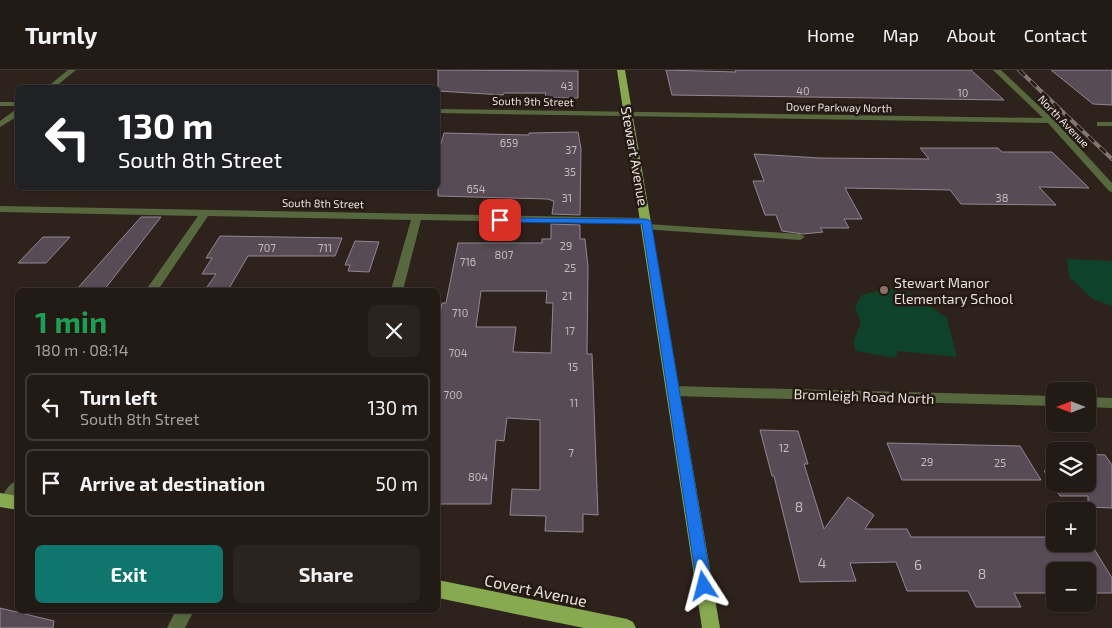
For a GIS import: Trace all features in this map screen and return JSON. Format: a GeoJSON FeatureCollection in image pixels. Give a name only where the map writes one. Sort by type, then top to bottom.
{"type":"FeatureCollection","features":[{"type":"Feature","properties":{"kind":"main road","name":"Stewart Avenue"},"geometry":{"type":"LineString","coordinates":[[621,70],[711,628]]}},
{"type":"Feature","properties":{"kind":"main road","name":"Covert Avenue"},"geometry":{"type":"LineString","coordinates":[[440,589],[562,621],[627,628]]}},
{"type":"Feature","properties":{"kind":"street"},"geometry":{"type":"LineString","coordinates":[[53,85],[72,70]]}},
{"type":"Feature","properties":{"kind":"street","name":"North Avenue"},"geometry":{"type":"LineString","coordinates":[[997,70],[1050,122],[1112,189]]}},
{"type":"Feature","properties":{"kind":"street"},"geometry":{"type":"LineString","coordinates":[[0,104],[15,104]]}},
{"type":"Feature","properties":{"kind":"street","name":"South 9th Street"},"geometry":{"type":"LineString","coordinates":[[440,111],[628,114]]}},
{"type":"Feature","properties":{"kind":"street"},"geometry":{"type":"LineString","coordinates":[[0,125],[15,114]]}},
{"type":"Feature","properties":{"kind":"street","name":"Dover Parkway North"},"geometry":{"type":"LineString","coordinates":[[628,114],[1050,122]]}},
{"type":"Feature","properties":{"kind":"street"},"geometry":{"type":"LineString","coordinates":[[1100,124],[1112,124]]}},
{"type":"Feature","properties":{"kind":"street","name":"South 8th Street"},"geometry":{"type":"LineString","coordinates":[[0,209],[647,224],[800,238]]}},
{"type":"Feature","properties":{"kind":"street"},"geometry":{"type":"LineString","coordinates":[[153,288],[205,213]]}},
{"type":"Feature","properties":{"kind":"street"},"geometry":{"type":"LineString","coordinates":[[397,288],[416,218]]}},
{"type":"Feature","properties":{"kind":"street","name":"Bromleigh Road North"},"geometry":{"type":"LineString","coordinates":[[673,391],[1046,402]]}},
{"type":"Feature","properties":{"kind":"street"},"geometry":{"type":"LineString","coordinates":[[1096,402],[1112,403]]}},
{"type":"Feature","properties":{"kind":"street"},"geometry":{"type":"LineString","coordinates":[[8,502],[15,492]]}},
{"type":"Feature","properties":{"kind":"street"},"geometry":{"type":"LineString","coordinates":[[176,628],[184,613]]}},
{"type":"Feature","properties":{"kind":"green space"},"geometry":{"type":"Polygon","coordinates":[[[1067,259],[1112,261],[1112,306],[1093,299],[1069,277],[1067,259]]]}},
{"type":"Feature","properties":{"kind":"green space"},"geometry":{"type":"Polygon","coordinates":[[[887,288],[913,294],[947,318],[957,357],[898,351],[895,358],[856,351],[853,342],[861,323],[855,307],[862,295],[887,288]]]}},
{"type":"Feature","properties":{"kind":"building"},"geometry":{"type":"Polygon","coordinates":[[[438,70],[578,71],[578,98],[545,98],[546,93],[504,93],[503,95],[440,91],[440,85],[438,85],[438,70]]]}},
{"type":"Feature","properties":{"kind":"building"},"geometry":{"type":"Polygon","coordinates":[[[666,70],[736,72],[735,70],[971,70],[1004,100],[672,95],[666,70]]]}},
{"type":"Feature","properties":{"kind":"building"},"geometry":{"type":"Polygon","coordinates":[[[1051,70],[1112,70],[1112,105],[1093,104],[1051,70]]]}},
{"type":"Feature","properties":{"kind":"building"},"geometry":{"type":"Polygon","coordinates":[[[578,132],[581,149],[580,215],[552,214],[554,201],[547,199],[438,196],[438,190],[440,190],[440,147],[444,133],[529,135],[529,133],[578,132]]]}},
{"type":"Feature","properties":{"kind":"building"},"geometry":{"type":"Polygon","coordinates":[[[920,148],[998,148],[1002,152],[1052,152],[1089,188],[1039,187],[1056,205],[961,204],[950,190],[845,188],[862,219],[844,219],[849,228],[820,228],[823,232],[803,234],[782,231],[776,215],[765,215],[753,181],[764,181],[754,154],[820,158],[929,159],[920,148]]]}},
{"type":"Feature","properties":{"kind":"building"},"geometry":{"type":"Polygon","coordinates":[[[141,217],[161,217],[106,288],[78,288],[141,217]]]}},
{"type":"Feature","properties":{"kind":"building"},"geometry":{"type":"Polygon","coordinates":[[[551,224],[580,225],[580,239],[585,239],[588,267],[587,354],[592,354],[598,515],[583,514],[583,532],[545,531],[546,516],[510,515],[512,489],[540,490],[540,420],[507,418],[504,441],[496,440],[491,504],[440,504],[440,314],[442,303],[446,303],[458,243],[542,243],[542,239],[551,239],[551,224]],[[481,291],[476,327],[516,327],[513,352],[551,353],[553,303],[546,303],[547,291],[481,291]]]}},
{"type":"Feature","properties":{"kind":"building"},"geometry":{"type":"Polygon","coordinates":[[[220,236],[342,238],[335,256],[248,256],[229,288],[206,288],[216,274],[202,274],[212,258],[206,258],[220,236]]]}},
{"type":"Feature","properties":{"kind":"building"},"geometry":{"type":"Polygon","coordinates":[[[43,237],[70,237],[46,263],[18,263],[43,237]]]}},
{"type":"Feature","properties":{"kind":"building"},"geometry":{"type":"Polygon","coordinates":[[[355,241],[379,242],[369,272],[348,271],[350,265],[345,265],[355,241]]]}},
{"type":"Feature","properties":{"kind":"building"},"geometry":{"type":"Polygon","coordinates":[[[760,430],[798,431],[808,464],[804,464],[824,529],[848,497],[874,515],[865,529],[907,529],[911,537],[1046,537],[1046,552],[1096,552],[1112,578],[1112,593],[1096,593],[1096,562],[1046,562],[1046,593],[1014,593],[1021,607],[976,607],[968,591],[907,591],[896,562],[850,563],[856,581],[800,582],[774,476],[772,476],[760,430]]]}},
{"type":"Feature","properties":{"kind":"building"},"geometry":{"type":"Polygon","coordinates":[[[887,443],[1020,446],[1041,480],[902,480],[887,443]]]}},
{"type":"Feature","properties":{"kind":"building"},"geometry":{"type":"Polygon","coordinates":[[[1096,454],[1105,455],[1112,465],[1112,508],[1096,507],[1096,502],[1088,502],[1088,496],[1060,496],[1057,492],[1096,492],[1096,454]]]}},
{"type":"Feature","properties":{"kind":"building"},"geometry":{"type":"Polygon","coordinates":[[[0,608],[54,621],[53,628],[0,628],[0,608]]]}},
{"type":"Feature","properties":{"kind":"railway"},"geometry":{"type":"LineString","coordinates":[[1019,70],[1112,159]]}},
{"type":"Feature","properties":{"kind":"place","name":"Stewart Manor Elementary School"},"geometry":{"type":"Point","coordinates":[884,290]}},
{"type":"Feature","properties":{"kind":"route"},"geometry":{"type":"LineString","coordinates":[[500,220],[646,221],[704,586]]}}]}
